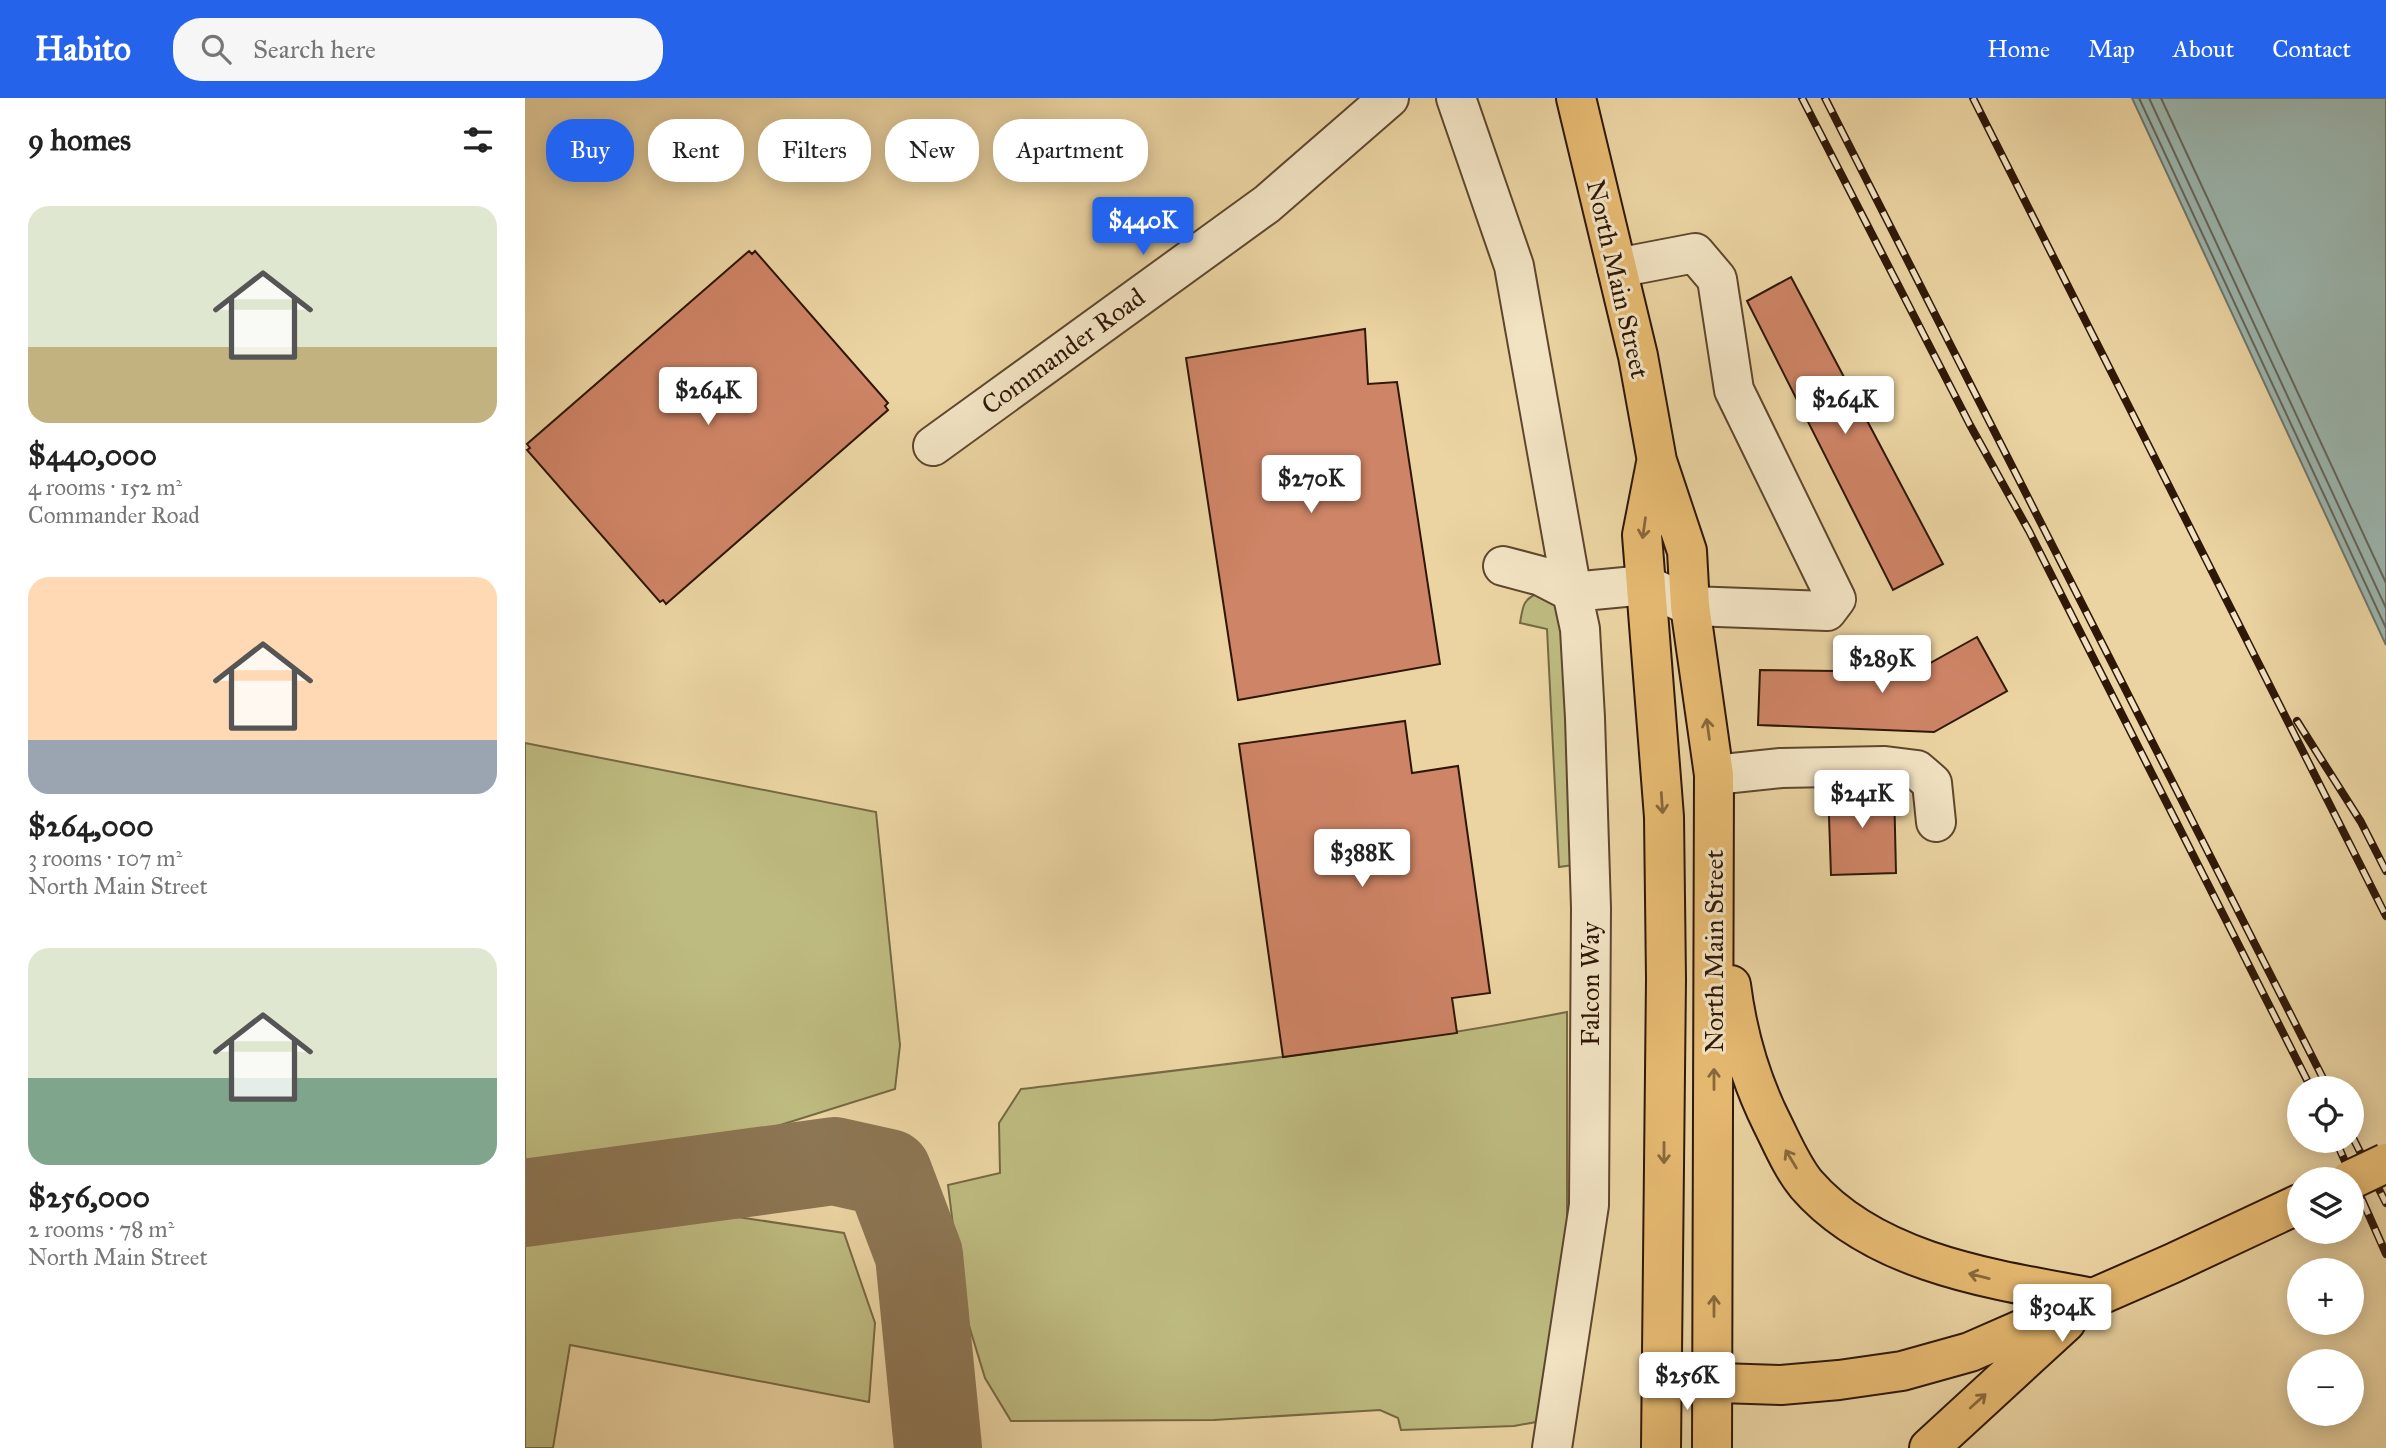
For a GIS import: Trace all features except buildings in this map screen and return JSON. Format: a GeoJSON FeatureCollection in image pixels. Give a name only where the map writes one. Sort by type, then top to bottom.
{"type":"FeatureCollection","features":[{"type":"Feature","properties":{"kind":"main road","name":"North Main Street"},"geometry":{"type":"LineString","coordinates":[[1576,98],[1638,356],[1657,461],[1687,551],[1690,606],[1714,775],[1712,1448]]}},
{"type":"Feature","properties":{"kind":"main road","name":"North Main Street"},"geometry":{"type":"LineString","coordinates":[[1657,461],[1642,535],[1664,817],[1666,979],[1661,1448]]}},
{"type":"Feature","properties":{"kind":"main road"},"geometry":{"type":"LineString","coordinates":[[1714,775],[1725,936],[1735,1018],[1762,1103],[1805,1182],[1834,1211],[1873,1236],[1924,1259],[1980,1277],[2094,1298]]}},
{"type":"Feature","properties":{"kind":"main road"},"geometry":{"type":"LineString","coordinates":[[2364,1173],[2386,1163]]}},
{"type":"Feature","properties":{"kind":"main road"},"geometry":{"type":"LineString","coordinates":[[1662,1381],[1781,1385],[1839,1381],[1902,1371],[1970,1352],[2172,1264],[2287,1210]]}},
{"type":"Feature","properties":{"kind":"main road"},"geometry":{"type":"LineString","coordinates":[[1929,1448],[2094,1298]]}},
{"type":"Feature","properties":{"kind":"street","name":"Commander Road"},"geometry":{"type":"LineString","coordinates":[[933,446],[1267,204],[1389,98]]}},
{"type":"Feature","properties":{"kind":"street","name":"Falcon Way"},"geometry":{"type":"LineString","coordinates":[[1456,98],[1514,266],[1581,642],[1590,868],[1589,1205],[1552,1448]]}},
{"type":"Feature","properties":{"kind":"street"},"geometry":{"type":"LineString","coordinates":[[1503,566],[1541,576],[1572,592],[1646,585],[1690,606],[1827,611],[1836,598],[1734,390],[1717,279],[1695,253],[1617,268]]}},
{"type":"Feature","properties":{"kind":"street"},"geometry":{"type":"LineString","coordinates":[[1714,775],[1794,768],[1885,766],[1917,770],[1931,783],[1936,822]]}},
{"type":"Feature","properties":{"kind":"shaded area"},"geometry":{"type":"Polygon","coordinates":[[[1538,593],[1565,606],[1580,864],[1559,867],[1547,629],[1520,623],[1526,601],[1538,593]]]}},
{"type":"Feature","properties":{"kind":"shaded area"},"geometry":{"type":"Polygon","coordinates":[[[525,743],[876,812],[900,1045],[895,1089],[774,1127],[525,1162],[525,743]]]}},
{"type":"Feature","properties":{"kind":"shaded area"},"geometry":{"type":"Polygon","coordinates":[[[1567,1012],[1567,1268],[1553,1373],[1536,1422],[1514,1426],[1401,1430],[1398,1418],[1380,1410],[1214,1420],[1011,1421],[985,1378],[963,1306],[948,1185],[1000,1173],[999,1123],[1021,1089],[1363,1046],[1567,1012]]]}},
{"type":"Feature","properties":{"kind":"shaded area"},"geometry":{"type":"Polygon","coordinates":[[[738,1217],[844,1233],[875,1323],[869,1402],[570,1345],[553,1448],[525,1448],[525,1244],[738,1217]]]}},
{"type":"Feature","properties":{"kind":"water"},"geometry":{"type":"Polygon","coordinates":[[[2132,98],[2386,98],[2386,645],[2132,98]]]}},
{"type":"Feature","properties":{"kind":"taxiway"},"geometry":{"type":"LineString","coordinates":[[525,1203],[834,1161],[888,1173],[919,1255],[938,1448]]}},
{"type":"Feature","properties":{"kind":"railway"},"geometry":{"type":"LineString","coordinates":[[1802,98],[1970,425],[2029,531],[2305,1076]]}},
{"type":"Feature","properties":{"kind":"railway"},"geometry":{"type":"LineString","coordinates":[[1825,98],[2322,1076]]}},
{"type":"Feature","properties":{"kind":"railway"},"geometry":{"type":"LineString","coordinates":[[1973,98],[2386,916]]}},
{"type":"Feature","properties":{"kind":"railway"},"geometry":{"type":"LineString","coordinates":[[2297,721],[2361,822],[2386,871]]}},
{"type":"Feature","properties":{"kind":"railway"},"geometry":{"type":"LineString","coordinates":[[2341,1153],[2386,1254]]}},
{"type":"Feature","properties":{"kind":"railway"},"geometry":{"type":"LineString","coordinates":[[2361,1153],[2386,1203]]}}]}
